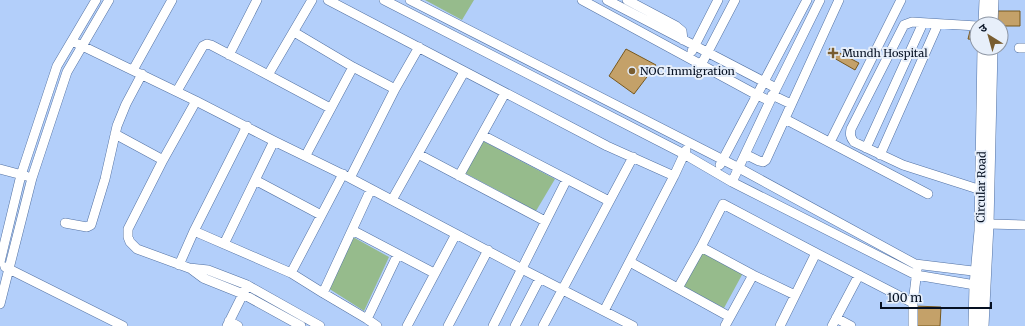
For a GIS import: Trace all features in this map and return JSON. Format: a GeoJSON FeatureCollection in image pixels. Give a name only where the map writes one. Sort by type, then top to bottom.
{"type":"FeatureCollection","features":[{"type":"Feature","properties":{"kind":"street"},"geometry":{"type":"LineString","coordinates":[[0,262],[21,175],[57,66],[96,0]]}},
{"type":"Feature","properties":{"kind":"street"},"geometry":{"type":"LineString","coordinates":[[0,304],[32,178],[67,72],[109,0]]}},
{"type":"Feature","properties":{"kind":"street"},"geometry":{"type":"LineString","coordinates":[[65,223],[87,227],[91,225],[115,134],[124,108],[138,72],[172,0]]}},
{"type":"Feature","properties":{"kind":"street"},"geometry":{"type":"LineString","coordinates":[[229,55],[257,0]]}},
{"type":"Feature","properties":{"kind":"street"},"geometry":{"type":"LineString","coordinates":[[268,75],[312,0]]}},
{"type":"Feature","properties":{"kind":"street"},"geometry":{"type":"LineString","coordinates":[[328,0],[607,146],[674,176]]}},
{"type":"Feature","properties":{"kind":"street"},"geometry":{"type":"LineString","coordinates":[[384,0],[684,154],[732,182],[916,275],[980,286]]}},
{"type":"Feature","properties":{"kind":"street"},"geometry":{"type":"LineString","coordinates":[[410,0],[722,161],[739,168],[918,264],[981,272]]}},
{"type":"Feature","properties":{"kind":"street"},"geometry":{"type":"LineString","coordinates":[[582,0],[757,95],[773,95],[791,104]]}},
{"type":"Feature","properties":{"kind":"street"},"geometry":{"type":"LineString","coordinates":[[607,0],[764,82],[773,95]]}},
{"type":"Feature","properties":{"kind":"street"},"geometry":{"type":"LineString","coordinates":[[627,0],[676,26],[682,31],[683,40]]}},
{"type":"Feature","properties":{"kind":"street"},"geometry":{"type":"LineString","coordinates":[[688,57],[718,0]]}},
{"type":"Feature","properties":{"kind":"street"},"geometry":{"type":"LineString","coordinates":[[701,65],[735,0]]}},
{"type":"Feature","properties":{"kind":"street"},"geometry":{"type":"LineString","coordinates":[[716,173],[807,0]]}},
{"type":"Feature","properties":{"kind":"street"},"geometry":{"type":"LineString","coordinates":[[732,182],[820,0]]}},
{"type":"Feature","properties":{"kind":"street"},"geometry":{"type":"LineString","coordinates":[[745,154],[759,162],[766,160],[839,0]]}},
{"type":"Feature","properties":{"kind":"street"},"geometry":{"type":"LineString","coordinates":[[830,142],[901,0]]}},
{"type":"Feature","properties":{"kind":"street"},"geometry":{"type":"LineString","coordinates":[[984,16],[985,0]]}},
{"type":"Feature","properties":{"kind":"street"},"geometry":{"type":"LineString","coordinates":[[993,16],[994,0]]}},
{"type":"Feature","properties":{"kind":"street"},"geometry":{"type":"LineString","coordinates":[[969,26],[912,22],[904,25],[901,28],[851,129],[850,137],[854,142],[904,166],[981,190]]}},
{"type":"Feature","properties":{"kind":"street"},"geometry":{"type":"LineString","coordinates":[[866,148],[923,23]]}},
{"type":"Feature","properties":{"kind":"street"},"geometry":{"type":"LineString","coordinates":[[880,155],[938,24]]}},
{"type":"Feature","properties":{"kind":"street"},"geometry":{"type":"LineString","coordinates":[[294,32],[353,67],[395,89]]}},
{"type":"Feature","properties":{"kind":"street"},"geometry":{"type":"LineString","coordinates":[[72,40],[178,91],[274,141],[306,155],[633,326]]}},
{"type":"Feature","properties":{"kind":"street"},"geometry":{"type":"LineString","coordinates":[[178,91],[203,46],[207,44],[330,108]]}},
{"type":"Feature","properties":{"kind":"street"},"geometry":{"type":"LineString","coordinates":[[291,273],[321,214],[346,176],[419,48]]}},
{"type":"Feature","properties":{"kind":"street","name":"Circular Road"},"geometry":{"type":"LineString","coordinates":[[981,272],[980,231],[983,56]]}},
{"type":"Feature","properties":{"kind":"street","name":"Circular Road"},"geometry":{"type":"LineString","coordinates":[[974,326],[988,224],[992,56]]}},
{"type":"Feature","properties":{"kind":"street"},"geometry":{"type":"LineString","coordinates":[[306,155],[353,67]]}},
{"type":"Feature","properties":{"kind":"street"},"geometry":{"type":"LineString","coordinates":[[392,200],[464,72]]}},
{"type":"Feature","properties":{"kind":"street"},"geometry":{"type":"LineString","coordinates":[[459,176],[505,93]]}},
{"type":"Feature","properties":{"kind":"street"},"geometry":{"type":"LineString","coordinates":[[196,100],[163,160],[128,229],[128,237],[130,242],[137,249],[179,265],[208,270],[320,326]]}},
{"type":"Feature","properties":{"kind":"street"},"geometry":{"type":"LineString","coordinates":[[785,119],[928,194]]}},
{"type":"Feature","properties":{"kind":"street"},"geometry":{"type":"LineString","coordinates":[[179,265],[194,231],[247,126]]}},
{"type":"Feature","properties":{"kind":"street"},"geometry":{"type":"LineString","coordinates":[[115,134],[163,160]]}},
{"type":"Feature","properties":{"kind":"street"},"geometry":{"type":"LineString","coordinates":[[482,136],[609,201]]}},
{"type":"Feature","properties":{"kind":"street"},"geometry":{"type":"LineString","coordinates":[[224,244],[274,141]]}},
{"type":"Feature","properties":{"kind":"street"},"geometry":{"type":"LineString","coordinates":[[604,311],[690,144]]}},
{"type":"Feature","properties":{"kind":"street"},"geometry":{"type":"LineString","coordinates":[[418,154],[545,221]]}},
{"type":"Feature","properties":{"kind":"street"},"geometry":{"type":"LineString","coordinates":[[543,326],[633,157]]}},
{"type":"Feature","properties":{"kind":"street"},"geometry":{"type":"LineString","coordinates":[[0,169],[32,178]]}},
{"type":"Feature","properties":{"kind":"street"},"geometry":{"type":"LineString","coordinates":[[493,326],[567,179]]}},
{"type":"Feature","properties":{"kind":"street"},"geometry":{"type":"LineString","coordinates":[[255,180],[321,214]]}},
{"type":"Feature","properties":{"kind":"street"},"geometry":{"type":"LineString","coordinates":[[323,293],[371,189]]}},
{"type":"Feature","properties":{"kind":"street"},"geometry":{"type":"LineString","coordinates":[[678,288],[723,204],[913,303]]}},
{"type":"Feature","properties":{"kind":"street"},"geometry":{"type":"LineString","coordinates":[[988,224],[1025,225]]}},
{"type":"Feature","properties":{"kind":"street"},"geometry":{"type":"LineString","coordinates":[[352,230],[434,273]]}},
{"type":"Feature","properties":{"kind":"street"},"geometry":{"type":"LineString","coordinates":[[194,231],[291,273],[367,318],[377,326]]}},
{"type":"Feature","properties":{"kind":"street"},"geometry":{"type":"LineString","coordinates":[[407,326],[456,234]]}},
{"type":"Feature","properties":{"kind":"street"},"geometry":{"type":"LineString","coordinates":[[701,247],[753,275],[795,295]]}},
{"type":"Feature","properties":{"kind":"street"},"geometry":{"type":"LineString","coordinates":[[448,326],[488,250]]}},
{"type":"Feature","properties":{"kind":"street"},"geometry":{"type":"LineString","coordinates":[[780,326],[816,253]]}},
{"type":"Feature","properties":{"kind":"street"},"geometry":{"type":"LineString","coordinates":[[367,318],[398,254]]}},
{"type":"Feature","properties":{"kind":"street"},"geometry":{"type":"LineString","coordinates":[[630,262],[730,317]]}},
{"type":"Feature","properties":{"kind":"street"},"geometry":{"type":"LineString","coordinates":[[912,326],[913,303],[918,264]]}},
{"type":"Feature","properties":{"kind":"street"},"geometry":{"type":"LineString","coordinates":[[0,265],[123,326]]}},
{"type":"Feature","properties":{"kind":"street"},"geometry":{"type":"LineString","coordinates":[[725,326],[753,275]]}},
{"type":"Feature","properties":{"kind":"street"},"geometry":{"type":"LineString","coordinates":[[851,326],[834,322],[859,275]]}},
{"type":"Feature","properties":{"kind":"street"},"geometry":{"type":"LineString","coordinates":[[515,326],[540,278]]}},
{"type":"Feature","properties":{"kind":"street","name":"Circular Road"},"geometry":{"type":"LineString","coordinates":[[980,286],[983,326]]}},
{"type":"Feature","properties":{"kind":"street"},"geometry":{"type":"LineString","coordinates":[[238,326],[228,323],[245,289]]}},
{"type":"Feature","properties":{"kind":"street"},"geometry":{"type":"LineString","coordinates":[[245,289],[301,326]]}},
{"type":"Feature","properties":{"kind":"green space"},"geometry":{"type":"Polygon","coordinates":[[[425,0],[474,0],[462,20],[425,0]]]}},
{"type":"Feature","properties":{"kind":"green space"},"geometry":{"type":"Polygon","coordinates":[[[481,140],[555,179],[536,211],[463,172],[481,140]]]}},
{"type":"Feature","properties":{"kind":"green space"},"geometry":{"type":"Polygon","coordinates":[[[353,237],[389,257],[364,311],[328,288],[353,237]]]}},
{"type":"Feature","properties":{"kind":"green space"},"geometry":{"type":"Polygon","coordinates":[[[700,250],[743,273],[724,308],[681,285],[700,250]]]}},
{"type":"Feature","properties":{"kind":"building"},"geometry":{"type":"Polygon","coordinates":[[[996,11],[1020,11],[1020,26],[1009,26],[1009,16],[996,16],[996,11]]]}},
{"type":"Feature","properties":{"kind":"building"},"geometry":{"type":"Polygon","coordinates":[[[830,48],[859,63],[855,70],[827,54],[830,48]]]}},
{"type":"Feature","properties":{"kind":"building","name":"NOC Immigration"},"geometry":{"type":"Polygon","coordinates":[[[626,49],[656,65],[634,94],[609,76],[626,49]]]}},
{"type":"Feature","properties":{"kind":"building"},"geometry":{"type":"Polygon","coordinates":[[[914,306],[941,307],[940,326],[914,326],[914,306]]]}},
{"type":"Feature","properties":{"kind":"place","name":"Mundh Hospital"},"geometry":{"type":"Point","coordinates":[833,53]}},
{"type":"Feature","properties":{"kind":"place","name":"NOC Immigration"},"geometry":{"type":"Point","coordinates":[632,71]}}]}
